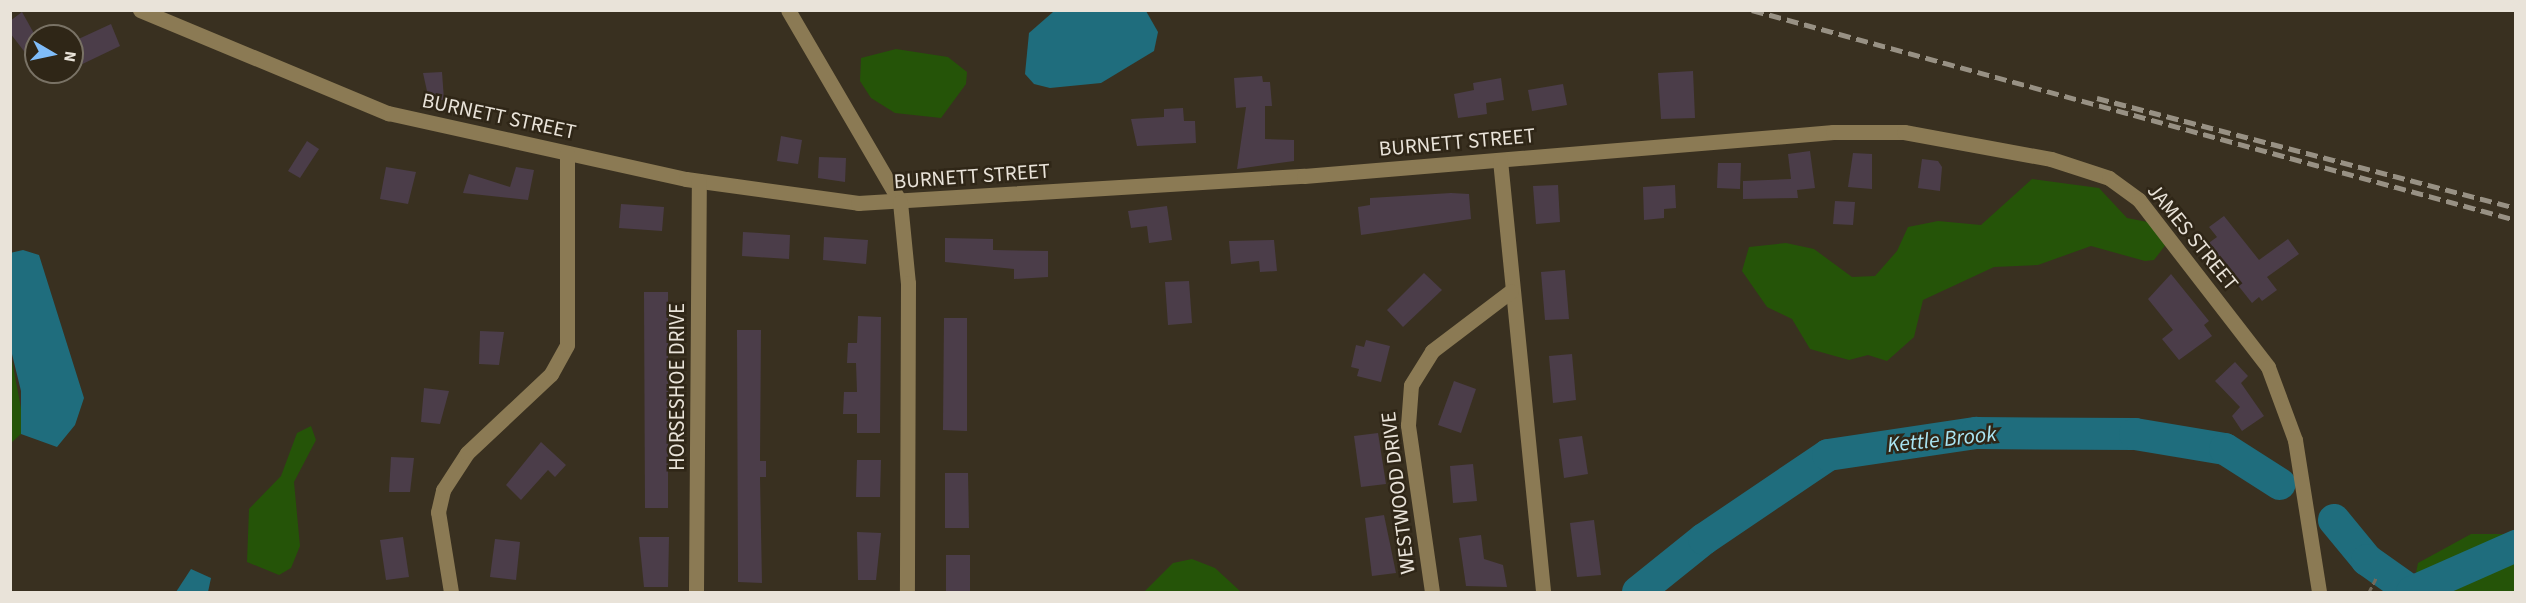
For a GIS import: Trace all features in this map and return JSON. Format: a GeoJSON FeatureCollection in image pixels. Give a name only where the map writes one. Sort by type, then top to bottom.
{"type":"FeatureCollection","features":[{"type":"Feature","properties":{"kind":"street","name":"BURNETT STREET"},"geometry":{"type":"LineString","coordinates":[[140,10],[388,113],[699,181],[843,202],[900,202],[1500,160],[1834,132]]}},
{"type":"Feature","properties":{"kind":"street"},"geometry":{"type":"LineString","coordinates":[[788,10],[900,202],[908,283],[907,592]]}},
{"type":"Feature","properties":{"kind":"street","name":"JAMES STREET"},"geometry":{"type":"LineString","coordinates":[[1834,132],[1904,132],[2024,152],[2096,171],[2139,200],[2276,382],[2299,456],[2319,592]]}},
{"type":"Feature","properties":{"kind":"street"},"geometry":{"type":"LineString","coordinates":[[452,592],[438,512],[442,490],[467,453],[551,374],[567,345],[567,153]]}},
{"type":"Feature","properties":{"kind":"street"},"geometry":{"type":"LineString","coordinates":[[1500,160],[1511,291],[1543,592]]}},
{"type":"Feature","properties":{"kind":"street","name":"HORSESHOE DRIVE"},"geometry":{"type":"LineString","coordinates":[[696,592],[699,181]]}},
{"type":"Feature","properties":{"kind":"street","name":"WESTWOOD DRIVE"},"geometry":{"type":"LineString","coordinates":[[1432,592],[1408,425],[1411,384],[1432,351],[1511,291]]}},
{"type":"Feature","properties":{"kind":"path"},"geometry":{"type":"LineString","coordinates":[[2369,592],[2376,578]]}},
{"type":"Feature","properties":{"kind":"green space"},"geometry":{"type":"Polygon","coordinates":[[[896,49],[948,57],[967,72],[966,84],[941,118],[895,113],[871,98],[860,81],[861,58],[896,49]]]}},
{"type":"Feature","properties":{"kind":"green space"},"geometry":{"type":"Polygon","coordinates":[[[2032,179],[2099,188],[2127,218],[2153,223],[2167,243],[2154,260],[2145,261],[2091,246],[2038,265],[1994,267],[1923,300],[1914,337],[1887,361],[1868,355],[1849,360],[1810,349],[1792,319],[1767,307],[1742,271],[1749,247],[1786,243],[1814,249],[1852,277],[1875,276],[1897,251],[1908,227],[1938,221],[1981,225],[2032,179]]]}},
{"type":"Feature","properties":{"kind":"green space"},"geometry":{"type":"Polygon","coordinates":[[[10,350],[23,419],[21,434],[11,443],[10,350]]]}},
{"type":"Feature","properties":{"kind":"green space"},"geometry":{"type":"Polygon","coordinates":[[[311,426],[316,440],[294,482],[300,546],[291,568],[279,575],[247,562],[249,509],[281,476],[297,433],[311,426]]]}},
{"type":"Feature","properties":{"kind":"green space"},"geometry":{"type":"Polygon","coordinates":[[[2471,534],[2506,534],[2515,540],[2515,592],[2412,592],[2418,563],[2471,534]]]}},
{"type":"Feature","properties":{"kind":"green space"},"geometry":{"type":"Polygon","coordinates":[[[1192,559],[1215,568],[1240,591],[1251,592],[1144,592],[1173,563],[1192,559]]]}},
{"type":"Feature","properties":{"kind":"water"},"geometry":{"type":"Polygon","coordinates":[[[1146,11],[1158,32],[1154,51],[1101,83],[1050,88],[1034,84],[1025,74],[1029,33],[1053,12],[1146,11]]]}},
{"type":"Feature","properties":{"kind":"water"},"geometry":{"type":"Polygon","coordinates":[[[23,250],[39,255],[84,398],[75,425],[57,447],[21,434],[21,391],[11,350],[10,253],[23,250]]]}},
{"type":"Feature","properties":{"kind":"water"},"geometry":{"type":"Polygon","coordinates":[[[191,569],[211,578],[208,592],[176,592],[191,569]]]}},
{"type":"Feature","properties":{"kind":"building"},"geometry":{"type":"Polygon","coordinates":[[[22,12],[29,24],[24,24],[24,51],[10,33],[10,21],[22,12]]]}},
{"type":"Feature","properties":{"kind":"building"},"geometry":{"type":"Polygon","coordinates":[[[111,24],[120,46],[84,63],[84,36],[111,24]]]}},
{"type":"Feature","properties":{"kind":"building"},"geometry":{"type":"Polygon","coordinates":[[[1693,71],[1695,118],[1661,119],[1658,73],[1693,71]]]}},
{"type":"Feature","properties":{"kind":"building"},"geometry":{"type":"Polygon","coordinates":[[[442,72],[444,100],[429,100],[423,73],[442,72]]]}},
{"type":"Feature","properties":{"kind":"building"},"geometry":{"type":"Polygon","coordinates":[[[1262,76],[1263,82],[1270,82],[1272,106],[1265,106],[1265,139],[1294,140],[1294,161],[1237,169],[1246,107],[1236,108],[1234,78],[1262,76]]]}},
{"type":"Feature","properties":{"kind":"building"},"geometry":{"type":"Polygon","coordinates":[[[1501,78],[1504,100],[1486,103],[1487,114],[1458,118],[1454,94],[1474,90],[1473,83],[1501,78]]]}},
{"type":"Feature","properties":{"kind":"building"},"geometry":{"type":"Polygon","coordinates":[[[1563,84],[1567,105],[1532,111],[1528,90],[1563,84]]]}},
{"type":"Feature","properties":{"kind":"building"},"geometry":{"type":"Polygon","coordinates":[[[1183,108],[1184,121],[1195,121],[1196,143],[1137,146],[1131,119],[1164,117],[1164,109],[1183,108]]]}},
{"type":"Feature","properties":{"kind":"building"},"geometry":{"type":"Polygon","coordinates":[[[781,136],[802,140],[798,164],[777,161],[781,136]]]}},
{"type":"Feature","properties":{"kind":"building"},"geometry":{"type":"Polygon","coordinates":[[[307,141],[319,149],[300,178],[288,171],[307,141]]]}},
{"type":"Feature","properties":{"kind":"building"},"geometry":{"type":"Polygon","coordinates":[[[1810,151],[1815,188],[1797,190],[1798,198],[1743,199],[1743,181],[1791,179],[1788,154],[1810,151]]]}},
{"type":"Feature","properties":{"kind":"building"},"geometry":{"type":"Polygon","coordinates":[[[1853,153],[1872,154],[1872,189],[1848,187],[1853,153]]]}},
{"type":"Feature","properties":{"kind":"building"},"geometry":{"type":"Polygon","coordinates":[[[819,157],[846,158],[845,182],[818,178],[819,157]]]}},
{"type":"Feature","properties":{"kind":"building"},"geometry":{"type":"Polygon","coordinates":[[[1922,159],[1938,161],[1942,167],[1940,191],[1918,188],[1922,159]]]}},
{"type":"Feature","properties":{"kind":"building"},"geometry":{"type":"Polygon","coordinates":[[[1718,163],[1741,163],[1740,189],[1717,188],[1718,163]]]}},
{"type":"Feature","properties":{"kind":"building"},"geometry":{"type":"Polygon","coordinates":[[[386,167],[416,172],[408,204],[380,199],[386,167]]]}},
{"type":"Feature","properties":{"kind":"building"},"geometry":{"type":"Polygon","coordinates":[[[516,167],[534,170],[528,200],[463,193],[469,174],[510,187],[516,167]]]}},
{"type":"Feature","properties":{"kind":"building"},"geometry":{"type":"Polygon","coordinates":[[[1558,185],[1560,222],[1536,224],[1533,186],[1558,185]]]}},
{"type":"Feature","properties":{"kind":"building"},"geometry":{"type":"Polygon","coordinates":[[[1675,185],[1676,208],[1664,209],[1664,218],[1644,220],[1643,187],[1675,185]]]}},
{"type":"Feature","properties":{"kind":"building"},"geometry":{"type":"Polygon","coordinates":[[[1469,194],[1471,219],[1361,235],[1358,207],[1370,205],[1370,198],[1469,194]]]}},
{"type":"Feature","properties":{"kind":"building"},"geometry":{"type":"Polygon","coordinates":[[[1835,201],[1855,202],[1853,225],[1833,224],[1835,201]]]}},
{"type":"Feature","properties":{"kind":"building"},"geometry":{"type":"Polygon","coordinates":[[[621,204],[664,207],[662,231],[619,228],[621,204]]]}},
{"type":"Feature","properties":{"kind":"building"},"geometry":{"type":"Polygon","coordinates":[[[1167,206],[1172,240],[1149,243],[1147,226],[1131,228],[1128,211],[1167,206]]]}},
{"type":"Feature","properties":{"kind":"building"},"geometry":{"type":"Polygon","coordinates":[[[2224,216],[2259,260],[2288,239],[2299,254],[2267,277],[2277,290],[2262,301],[2259,297],[2252,303],[2206,245],[2217,237],[2209,227],[2224,216]]]}},
{"type":"Feature","properties":{"kind":"building"},"geometry":{"type":"Polygon","coordinates":[[[743,232],[790,235],[789,259],[742,256],[743,232]]]}},
{"type":"Feature","properties":{"kind":"building"},"geometry":{"type":"Polygon","coordinates":[[[824,237],[868,240],[866,264],[823,260],[824,237]]]}},
{"type":"Feature","properties":{"kind":"building"},"geometry":{"type":"Polygon","coordinates":[[[945,238],[993,239],[993,250],[1048,251],[1048,277],[1014,279],[1014,269],[945,262],[945,238]]]}},
{"type":"Feature","properties":{"kind":"building"},"geometry":{"type":"Polygon","coordinates":[[[1274,240],[1277,271],[1260,272],[1259,261],[1231,264],[1229,241],[1274,240]]]}},
{"type":"Feature","properties":{"kind":"building"},"geometry":{"type":"Polygon","coordinates":[[[1565,270],[1569,319],[1545,320],[1541,272],[1565,270]]]}},
{"type":"Feature","properties":{"kind":"building"},"geometry":{"type":"Polygon","coordinates":[[[1424,273],[1442,290],[1403,327],[1387,310],[1424,273]]]}},
{"type":"Feature","properties":{"kind":"building"},"geometry":{"type":"Polygon","coordinates":[[[2171,274],[2209,321],[2204,325],[2212,336],[2179,360],[2162,339],[2173,330],[2148,299],[2171,274]]]}},
{"type":"Feature","properties":{"kind":"building"},"geometry":{"type":"Polygon","coordinates":[[[1189,281],[1192,323],[1168,325],[1165,282],[1189,281]]]}},
{"type":"Feature","properties":{"kind":"building"},"geometry":{"type":"Polygon","coordinates":[[[644,292],[668,292],[668,508],[645,508],[644,292]]]}},
{"type":"Feature","properties":{"kind":"building"},"geometry":{"type":"Polygon","coordinates":[[[858,316],[881,317],[880,433],[857,433],[857,414],[843,414],[844,392],[857,392],[856,363],[847,363],[848,343],[857,343],[858,316]]]}},
{"type":"Feature","properties":{"kind":"building"},"geometry":{"type":"Polygon","coordinates":[[[944,318],[967,318],[967,431],[943,430],[944,318]]]}},
{"type":"Feature","properties":{"kind":"building"},"geometry":{"type":"Polygon","coordinates":[[[737,330],[761,330],[760,461],[766,461],[766,477],[760,477],[762,583],[738,582],[737,330]]]}},
{"type":"Feature","properties":{"kind":"building"},"geometry":{"type":"Polygon","coordinates":[[[480,331],[504,332],[499,365],[479,364],[480,331]]]}},
{"type":"Feature","properties":{"kind":"building"},"geometry":{"type":"Polygon","coordinates":[[[1366,340],[1390,346],[1381,382],[1357,376],[1359,369],[1351,367],[1356,345],[1364,347],[1366,340]]]}},
{"type":"Feature","properties":{"kind":"building"},"geometry":{"type":"Polygon","coordinates":[[[1572,354],[1576,400],[1553,403],[1549,356],[1572,354]]]}},
{"type":"Feature","properties":{"kind":"building"},"geometry":{"type":"Polygon","coordinates":[[[2235,362],[2248,376],[2241,383],[2264,416],[2242,431],[2232,416],[2240,407],[2215,381],[2235,362]]]}},
{"type":"Feature","properties":{"kind":"building"},"geometry":{"type":"Polygon","coordinates":[[[1454,381],[1476,389],[1461,433],[1438,425],[1454,381]]]}},
{"type":"Feature","properties":{"kind":"building"},"geometry":{"type":"Polygon","coordinates":[[[424,388],[449,391],[440,424],[421,422],[424,388]]]}},
{"type":"Feature","properties":{"kind":"building"},"geometry":{"type":"Polygon","coordinates":[[[1378,433],[1386,484],[1361,487],[1354,436],[1378,433]]]}},
{"type":"Feature","properties":{"kind":"building"},"geometry":{"type":"Polygon","coordinates":[[[1582,436],[1588,474],[1564,478],[1559,439],[1582,436]]]}},
{"type":"Feature","properties":{"kind":"building"},"geometry":{"type":"Polygon","coordinates":[[[541,442],[566,465],[555,477],[548,470],[521,500],[506,485],[541,442]]]}},
{"type":"Feature","properties":{"kind":"building"},"geometry":{"type":"Polygon","coordinates":[[[391,457],[414,458],[410,492],[389,492],[391,457]]]}},
{"type":"Feature","properties":{"kind":"building"},"geometry":{"type":"Polygon","coordinates":[[[857,460],[881,460],[880,497],[856,497],[857,460]]]}},
{"type":"Feature","properties":{"kind":"building"},"geometry":{"type":"Polygon","coordinates":[[[1473,464],[1477,501],[1453,503],[1450,466],[1473,464]]]}},
{"type":"Feature","properties":{"kind":"building"},"geometry":{"type":"Polygon","coordinates":[[[945,473],[968,473],[969,528],[945,528],[945,473]]]}},
{"type":"Feature","properties":{"kind":"building"},"geometry":{"type":"Polygon","coordinates":[[[1384,515],[1396,573],[1372,576],[1365,518],[1384,515]]]}},
{"type":"Feature","properties":{"kind":"building"},"geometry":{"type":"Polygon","coordinates":[[[1594,520],[1601,575],[1577,577],[1570,523],[1594,520]]]}},
{"type":"Feature","properties":{"kind":"building"},"geometry":{"type":"Polygon","coordinates":[[[857,532],[881,533],[876,580],[858,580],[857,532]]]}},
{"type":"Feature","properties":{"kind":"building"},"geometry":{"type":"Polygon","coordinates":[[[1481,535],[1484,559],[1503,565],[1507,587],[1466,586],[1459,538],[1481,535]]]}},
{"type":"Feature","properties":{"kind":"building"},"geometry":{"type":"Polygon","coordinates":[[[403,537],[409,577],[386,580],[380,540],[403,537]]]}},
{"type":"Feature","properties":{"kind":"building"},"geometry":{"type":"Polygon","coordinates":[[[639,537],[669,537],[668,587],[644,587],[639,537]]]}},
{"type":"Feature","properties":{"kind":"building"},"geometry":{"type":"Polygon","coordinates":[[[495,539],[520,542],[516,580],[490,577],[495,539]]]}},
{"type":"Feature","properties":{"kind":"building"},"geometry":{"type":"Polygon","coordinates":[[[946,555],[970,555],[970,592],[946,592],[946,555]]]}},
{"type":"Feature","properties":{"kind":"waterway","name":"Kettle Brook"},"geometry":{"type":"LineString","coordinates":[[1638,592],[1704,539],[1828,455],[1976,433],[2135,434],[2225,449],[2280,484]]}},
{"type":"Feature","properties":{"kind":"waterway","name":"Kettle Brook"},"geometry":{"type":"LineString","coordinates":[[2334,520],[2367,560],[2412,592],[2516,546]]}},
{"type":"Feature","properties":{"kind":"railway"},"geometry":{"type":"LineString","coordinates":[[1752,10],[2516,220]]}},
{"type":"Feature","properties":{"kind":"railway"},"geometry":{"type":"LineString","coordinates":[[2097,98],[2516,208]]}}]}
